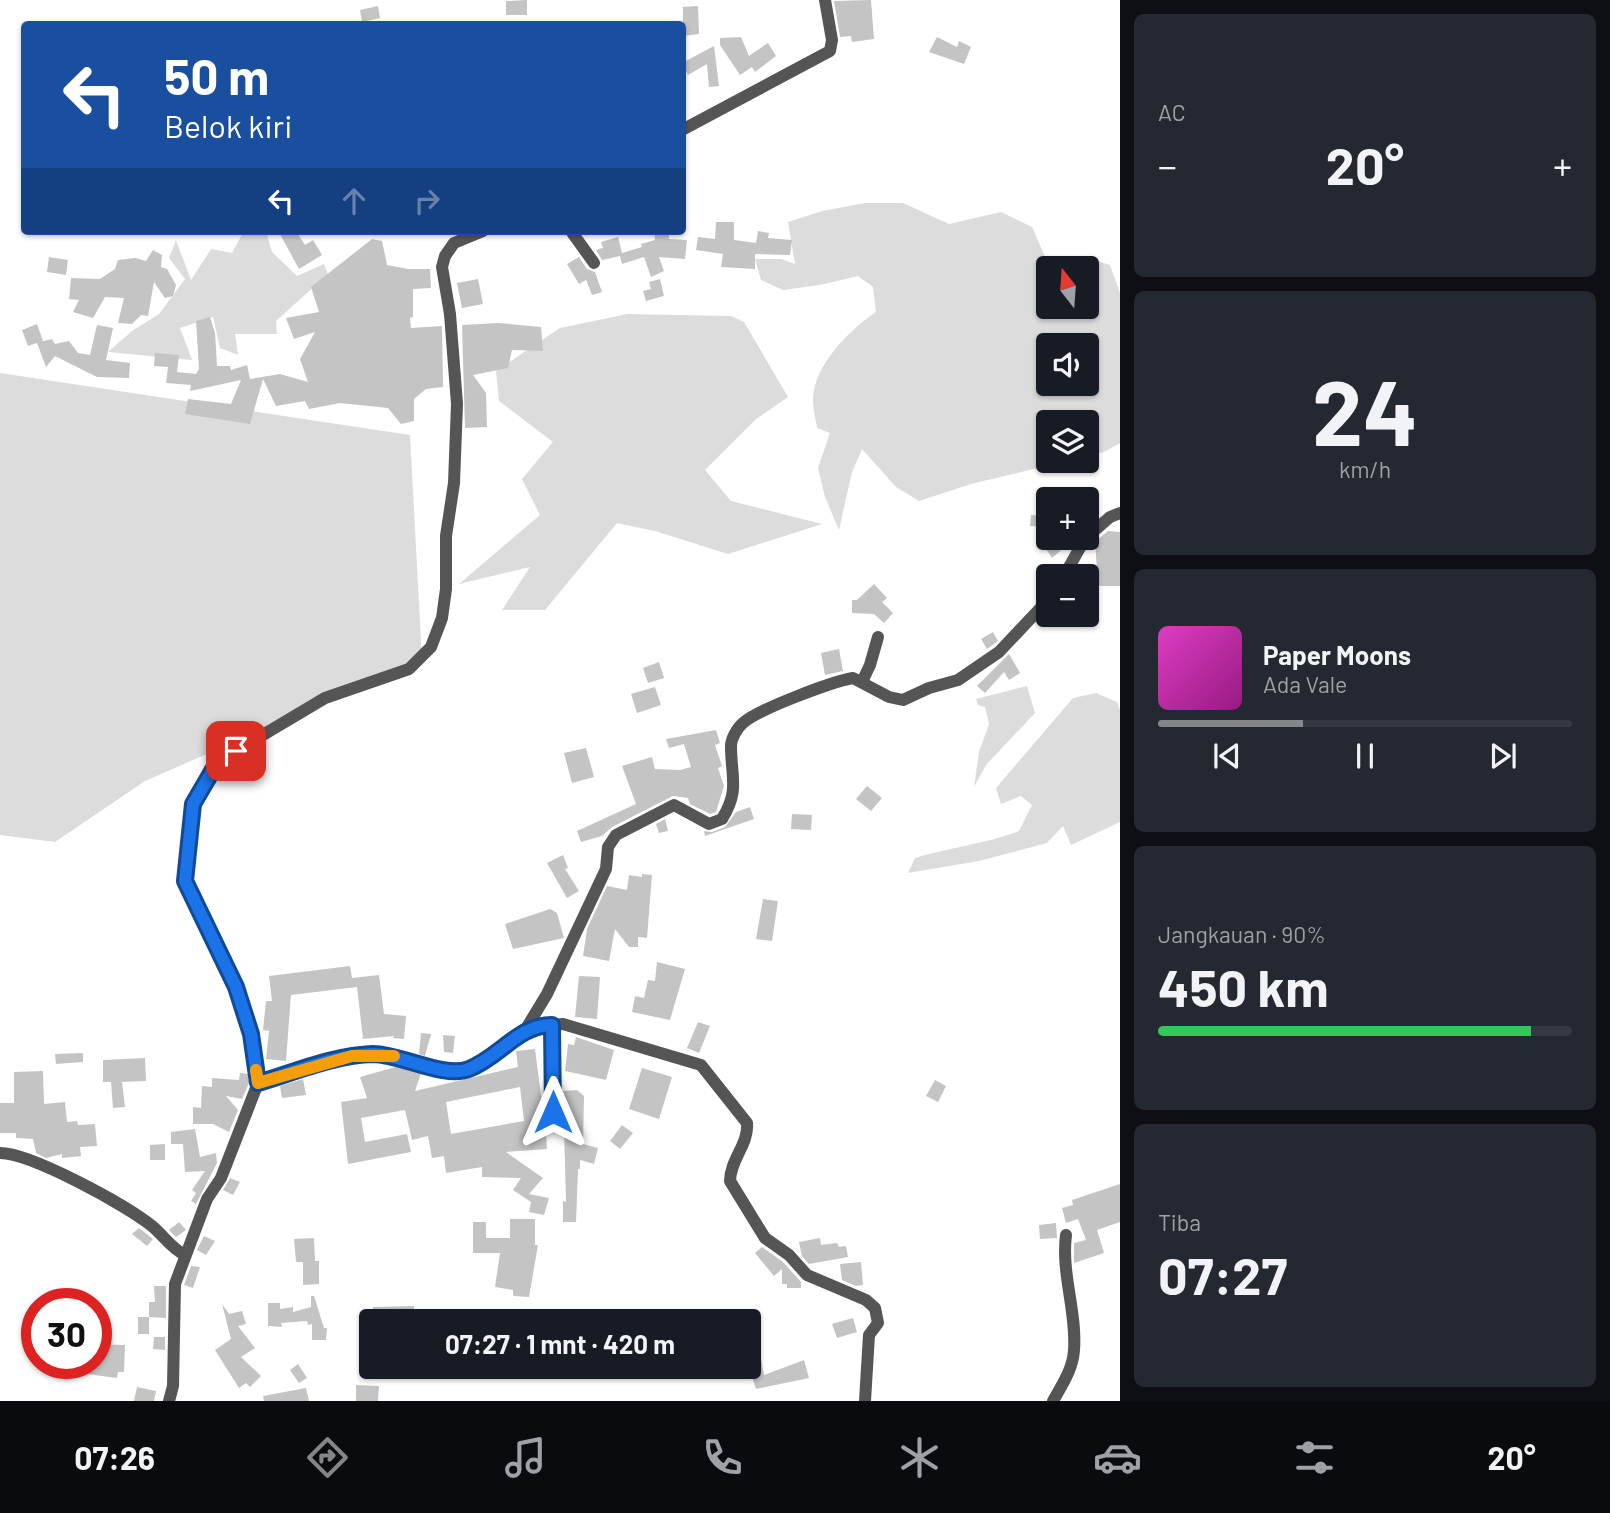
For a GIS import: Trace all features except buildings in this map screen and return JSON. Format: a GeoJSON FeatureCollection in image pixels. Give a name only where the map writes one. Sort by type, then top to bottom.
{"type":"FeatureCollection","features":[{"type":"Feature","properties":{"kind":"street"},"geometry":{"type":"LineString","coordinates":[[686,128],[830,51],[832,40],[825,0]]}},
{"type":"Feature","properties":{"kind":"street"},"geometry":{"type":"LineString","coordinates":[[169,1401],[174,1372],[175,1284],[207,1199],[221,1178],[258,1083],[251,1034],[236,987],[185,881],[193,804],[214,768],[236,751],[325,698],[409,669],[431,647],[443,618],[446,536],[454,483],[456,418],[450,314],[442,267],[445,256],[454,243],[473,235]]}},
{"type":"Feature","properties":{"kind":"street"},"geometry":{"type":"LineString","coordinates":[[574,235],[594,262]]}},
{"type":"Feature","properties":{"kind":"street"},"geometry":{"type":"LineString","coordinates":[[1099,526],[1120,513]]}},
{"type":"Feature","properties":{"kind":"street"},"geometry":{"type":"LineString","coordinates":[[258,1083],[352,1056],[375,1054],[397,1056],[437,1069],[467,1070],[504,1047],[527,1027],[577,933],[606,869],[608,847],[616,835],[674,805],[709,824],[722,819],[733,801],[735,774],[731,744],[743,722],[837,681],[853,678],[889,697],[903,700],[929,688],[958,680],[999,652],[1036,613]]}},
{"type":"Feature","properties":{"kind":"street"},"geometry":{"type":"LineString","coordinates":[[862,682],[878,637]]}},
{"type":"Feature","properties":{"kind":"street"},"geometry":{"type":"LineString","coordinates":[[527,1027],[563,1024],[626,1041],[705,1069],[747,1123],[748,1132],[734,1162],[730,1181],[765,1238],[789,1255],[807,1275],[866,1300],[875,1308],[878,1323],[869,1339],[865,1401]]}},
{"type":"Feature","properties":{"kind":"street"},"geometry":{"type":"LineString","coordinates":[[552,1025],[553,1112]]}},
{"type":"Feature","properties":{"kind":"street"},"geometry":{"type":"LineString","coordinates":[[0,1153],[16,1154],[69,1177],[153,1227],[174,1250],[184,1255]]}},
{"type":"Feature","properties":{"kind":"street"},"geometry":{"type":"LineString","coordinates":[[1053,1401],[1069,1371],[1074,1350],[1064,1252],[1066,1235]]}},
{"type":"Feature","properties":{"kind":"shaded area"},"geometry":{"type":"Polygon","coordinates":[[[865,203],[903,203],[949,224],[1001,212],[1032,227],[1045,256],[1036,256],[1036,319],[1099,319],[1099,261],[1110,265],[1120,293],[1120,443],[1099,453],[1099,410],[1036,410],[1036,468],[971,484],[919,501],[896,487],[862,449],[852,472],[839,530],[825,497],[818,468],[830,433],[817,428],[813,404],[814,388],[834,350],[855,328],[876,312],[873,287],[858,276],[783,290],[761,280],[755,259],[781,259],[795,264],[788,222],[822,211],[865,203]]]}},
{"type":"Feature","properties":{"kind":"shaded area"},"geometry":{"type":"Polygon","coordinates":[[[242,235],[267,235],[272,252],[297,276],[324,264],[328,274],[276,321],[277,334],[235,334],[238,355],[220,348],[213,317],[180,328],[192,360],[108,352],[132,331],[159,314],[185,279],[169,258],[176,240],[191,280],[211,249],[232,253],[242,235]]]}},
{"type":"Feature","properties":{"kind":"shaded area"},"geometry":{"type":"Polygon","coordinates":[[[627,314],[731,316],[744,322],[788,397],[756,419],[705,470],[731,501],[822,524],[728,554],[655,531],[617,523],[545,610],[502,610],[530,567],[459,584],[540,515],[522,479],[553,442],[499,401],[496,371],[560,328],[627,314]]]}},
{"type":"Feature","properties":{"kind":"shaded area"},"geometry":{"type":"Polygon","coordinates":[[[0,373],[410,435],[422,660],[145,781],[55,842],[0,835],[0,373]]]}},
{"type":"Feature","properties":{"kind":"shaded area"},"geometry":{"type":"Polygon","coordinates":[[[1027,686],[1035,713],[986,765],[974,787],[979,752],[989,724],[985,707],[978,705],[976,699],[1027,686]]]}},
{"type":"Feature","properties":{"kind":"shaded area"},"geometry":{"type":"Polygon","coordinates":[[[1096,693],[1117,702],[1120,710],[1120,822],[1071,845],[1063,826],[1047,843],[979,861],[908,873],[915,858],[1019,831],[1032,805],[1021,796],[1001,804],[996,788],[1073,698],[1096,693]]]}},
{"type":"Feature","properties":{"kind":"slow traffic"},"geometry":{"type":"LineString","coordinates":[[256,1070],[258,1083],[352,1056],[394,1056]]}},
{"type":"Feature","properties":{"kind":"route"},"geometry":{"type":"LineString","coordinates":[[236,751],[214,768],[193,804],[185,881],[236,987],[251,1034],[258,1083],[352,1056],[375,1054],[397,1056],[437,1069],[467,1070],[504,1047],[527,1027],[552,1025],[553,1112]]}}]}
